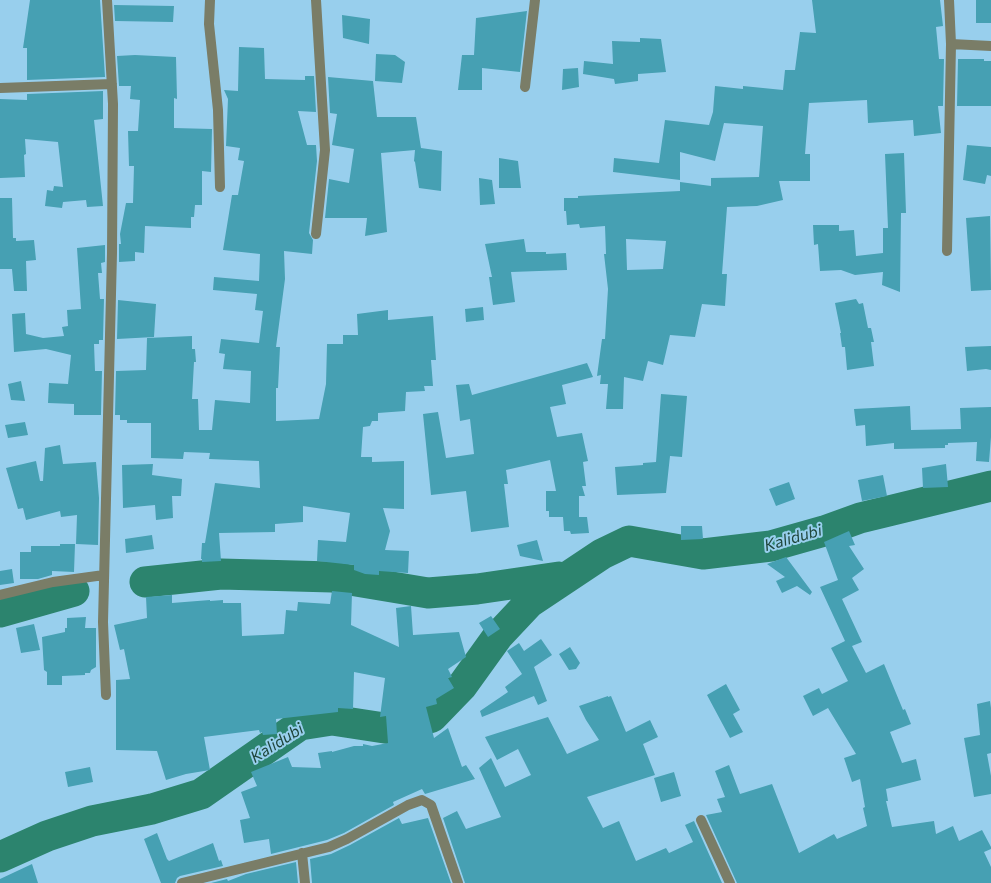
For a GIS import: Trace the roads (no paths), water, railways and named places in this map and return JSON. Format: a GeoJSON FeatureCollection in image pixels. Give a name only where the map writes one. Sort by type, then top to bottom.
{"type":"FeatureCollection","features":[{"type":"Feature","properties":{"kind":"street"},"geometry":{"type":"LineString","coordinates":[[106,695],[103,622],[112,253],[112,84],[107,0]]}},
{"type":"Feature","properties":{"kind":"street"},"geometry":{"type":"LineString","coordinates":[[210,0],[209,24],[218,110],[220,187]]}},
{"type":"Feature","properties":{"kind":"street"},"geometry":{"type":"LineString","coordinates":[[316,0],[325,150],[316,234]]}},
{"type":"Feature","properties":{"kind":"street"},"geometry":{"type":"LineString","coordinates":[[525,87],[535,0]]}},
{"type":"Feature","properties":{"kind":"street"},"geometry":{"type":"LineString","coordinates":[[947,251],[951,44],[949,0]]}},
{"type":"Feature","properties":{"kind":"street"},"geometry":{"type":"LineString","coordinates":[[951,44],[991,46]]}},
{"type":"Feature","properties":{"kind":"street"},"geometry":{"type":"LineString","coordinates":[[0,88],[112,84]]}},
{"type":"Feature","properties":{"kind":"street"},"geometry":{"type":"LineString","coordinates":[[0,595],[53,582],[104,575]]}},
{"type":"Feature","properties":{"kind":"street"},"geometry":{"type":"LineString","coordinates":[[182,883],[330,847],[347,840],[408,805],[422,800],[431,805],[458,883]]}},
{"type":"Feature","properties":{"kind":"street"},"geometry":{"type":"LineString","coordinates":[[701,820],[730,883]]}},
{"type":"Feature","properties":{"kind":"street"},"geometry":{"type":"LineString","coordinates":[[302,853],[305,883]]}},
{"type":"Feature","properties":{"kind":"waterway","name":"Kalidubi"},"geometry":{"type":"LineString","coordinates":[[0,857],[47,836],[92,821],[152,809],[201,794],[300,725],[332,720],[391,729],[432,717],[462,686],[498,636],[530,602],[602,554],[629,541],[703,554],[771,546],[824,531],[860,518],[991,486]]}},
{"type":"Feature","properties":{"kind":"waterway","name":"Kalidubi"},"geometry":{"type":"LineString","coordinates":[[145,582],[221,574],[332,577],[428,593],[477,589],[559,577]]}},
{"type":"Feature","properties":{"kind":"waterway","name":"Kalidubi"},"geometry":{"type":"LineString","coordinates":[[0,612],[74,591]]}}]}
